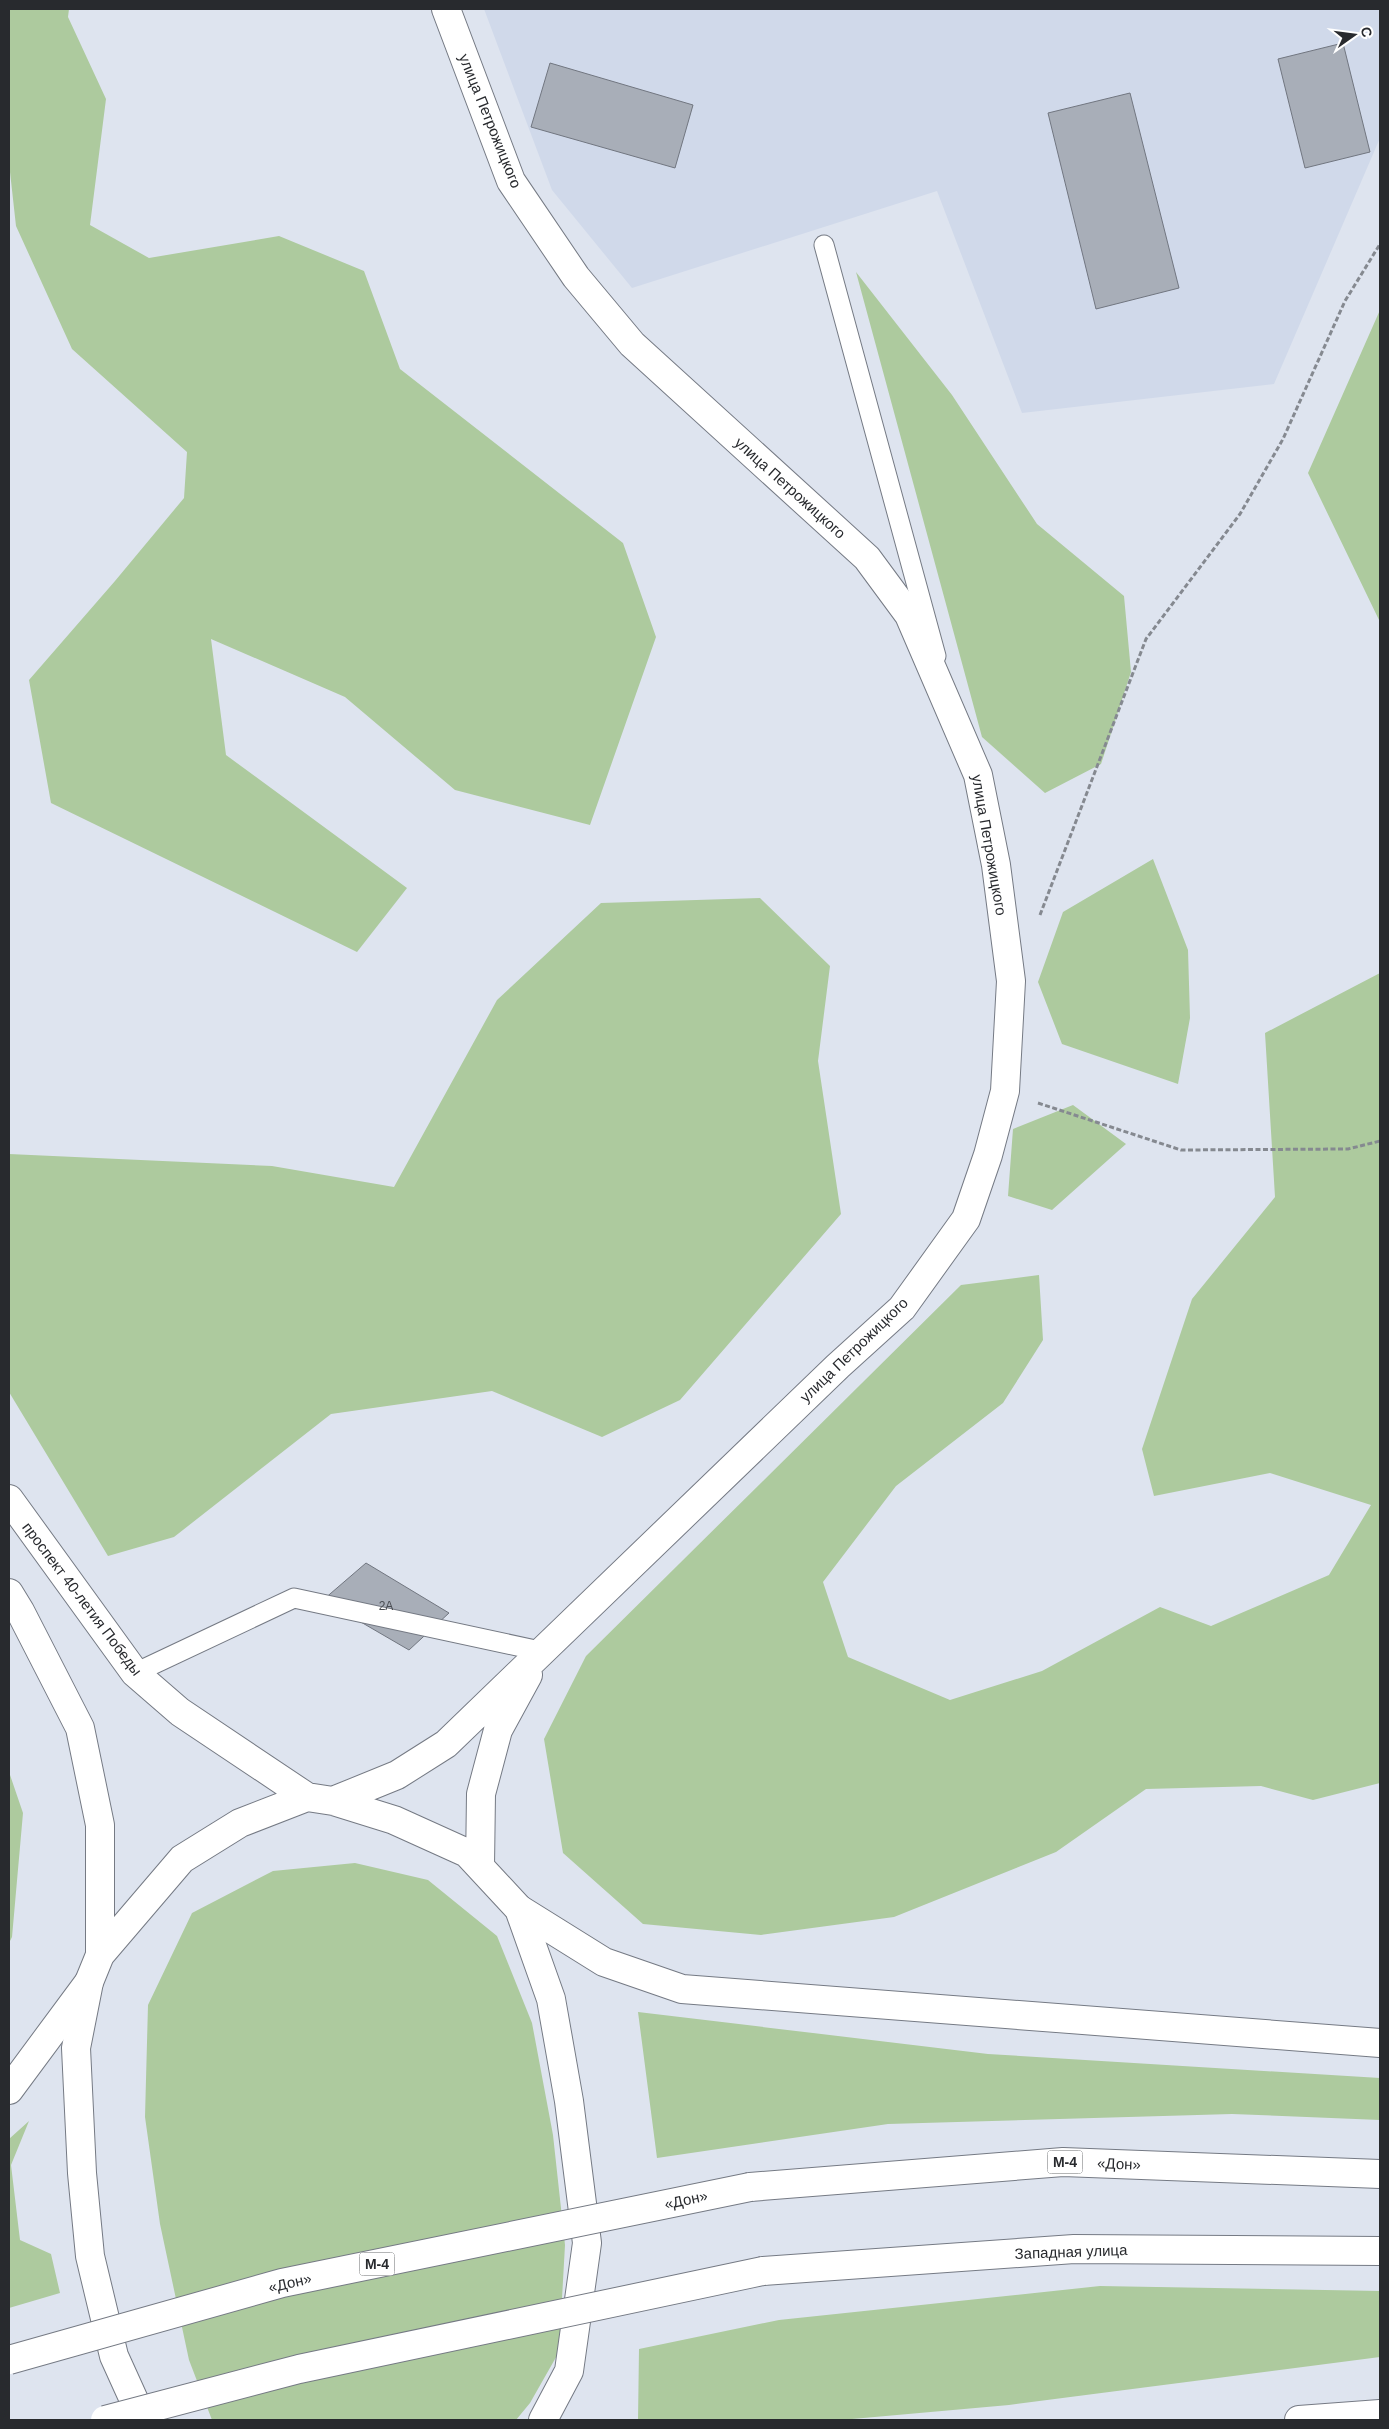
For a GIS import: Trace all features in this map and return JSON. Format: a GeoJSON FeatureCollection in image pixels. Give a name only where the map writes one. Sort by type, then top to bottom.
{"type":"FeatureCollection","features":[{"type":"Feature","properties":{"kind":"main road","name":"улица Петрожицкого"},"geometry":{"type":"LineString","coordinates":[[100,1955],[182,1859],[240,1823],[397,1775],[446,1744],[540,1651],[838,1366],[902,1308],[966,1220],[988,1156],[1005,1091],[1011,981],[996,865],[978,775],[942,687],[909,615],[867,558],[632,344],[576,277],[511,181],[446,9]]}},
{"type":"Feature","properties":{"kind":"main road","name":"проспект 40-летия Победы"},"geometry":{"type":"LineString","coordinates":[[9,1500],[136,1673],[180,1712],[320,1799],[394,1820],[467,1853],[519,1910]]}},
{"type":"Feature","properties":{"kind":"main road"},"geometry":{"type":"LineString","coordinates":[[9,1593],[80,1728],[100,1824],[100,1955],[89,1982],[76,2048],[82,2173],[90,2256],[114,2356],[143,2420]]}},
{"type":"Feature","properties":{"kind":"main road","name":"улица Петрожицкого"},"geometry":{"type":"LineString","coordinates":[[480,1866],[481,1794],[498,1730],[540,1651]]}},
{"type":"Feature","properties":{"kind":"main road"},"geometry":{"type":"LineString","coordinates":[[519,1910],[604,1962],[682,1989],[1380,2043]]}},
{"type":"Feature","properties":{"kind":"main road"},"geometry":{"type":"LineString","coordinates":[[519,1910],[551,1999],[570,2101],[587,2243],[569,2371],[543,2420]]}},
{"type":"Feature","properties":{"kind":"main road"},"geometry":{"type":"LineString","coordinates":[[9,2090],[89,1982]]}},
{"type":"Feature","properties":{"kind":"main road","name":"«Дон»"},"geometry":{"type":"LineString","coordinates":[[9,2360],[282,2283],[750,2187],[1063,2162],[1380,2174]]}},
{"type":"Feature","properties":{"kind":"main road","name":"Западная улица"},"geometry":{"type":"LineString","coordinates":[[105,2420],[299,2369],[763,2272],[1074,2250],[1380,2251]]}},
{"type":"Feature","properties":{"kind":"main road"},"geometry":{"type":"LineString","coordinates":[[1299,2420],[1380,2414]]}},
{"type":"Feature","properties":{"kind":"lane"},"geometry":{"type":"LineString","coordinates":[[824,245],[932,636],[942,687]]}},
{"type":"Feature","properties":{"kind":"lane"},"geometry":{"type":"LineString","coordinates":[[136,1673],[294,1598],[540,1651]]}},
{"type":"Feature","properties":{"kind":"path"},"geometry":{"type":"LineString","coordinates":[[1046,900],[1146,639],[1240,514],[1283,439],[1345,301],[1380,244]]}},
{"type":"Feature","properties":{"kind":"path"},"geometry":{"type":"LineString","coordinates":[[1005,1091],[1181,1150],[1348,1149],[1380,1141]]}},
{"type":"Feature","properties":{"kind":"shaded area"},"geometry":{"type":"Polygon","coordinates":[[[484,9],[1380,9],[1380,138],[1274,384],[1022,413],[937,191],[632,288],[552,190],[484,9]]]}},
{"type":"Feature","properties":{"kind":"green space"},"geometry":{"type":"Polygon","coordinates":[[[9,9],[69,9],[68,17],[106,99],[90,225],[149,258],[279,236],[364,271],[400,369],[623,543],[656,637],[590,825],[455,790],[345,697],[211,639],[226,755],[407,888],[357,952],[51,803],[29,680],[184,498],[187,452],[72,349],[16,226],[9,163],[9,9]]]}},
{"type":"Feature","properties":{"kind":"green space"},"geometry":{"type":"Polygon","coordinates":[[[856,272],[952,395],[1037,524],[1124,596],[1131,672],[1101,764],[1045,793],[982,737],[856,272]]]}},
{"type":"Feature","properties":{"kind":"green space"},"geometry":{"type":"Polygon","coordinates":[[[1380,310],[1380,622],[1308,473],[1380,310]]]}},
{"type":"Feature","properties":{"kind":"green space"},"geometry":{"type":"Polygon","coordinates":[[[1153,859],[1188,950],[1190,1018],[1178,1084],[1062,1044],[1038,982],[1063,912],[1153,859]]]}},
{"type":"Feature","properties":{"kind":"green space"},"geometry":{"type":"Polygon","coordinates":[[[760,898],[830,966],[818,1061],[841,1214],[680,1400],[602,1437],[492,1391],[331,1414],[174,1537],[108,1556],[9,1392],[9,1154],[272,1166],[394,1187],[497,1000],[601,903],[760,898]]]}},
{"type":"Feature","properties":{"kind":"green space"},"geometry":{"type":"Polygon","coordinates":[[[1380,973],[1380,1783],[1313,1800],[1261,1786],[1146,1789],[1056,1852],[894,1917],[761,1935],[643,1924],[563,1853],[544,1739],[586,1656],[961,1285],[1039,1275],[1043,1340],[1003,1403],[896,1486],[823,1582],[848,1657],[950,1700],[1042,1671],[1160,1607],[1211,1626],[1329,1575],[1371,1505],[1270,1473],[1154,1496],[1142,1449],[1192,1299],[1275,1197],[1265,1033],[1380,973]]]}},
{"type":"Feature","properties":{"kind":"green space"},"geometry":{"type":"Polygon","coordinates":[[[1073,1105],[1126,1144],[1052,1210],[1008,1196],[1013,1129],[1073,1105]]]}},
{"type":"Feature","properties":{"kind":"green space"},"geometry":{"type":"Polygon","coordinates":[[[9,1772],[23,1813],[12,1937],[9,1943],[9,1772]]]}},
{"type":"Feature","properties":{"kind":"green space"},"geometry":{"type":"Polygon","coordinates":[[[355,1863],[428,1880],[497,1936],[532,2023],[553,2135],[565,2245],[559,2352],[530,2403],[516,2420],[212,2420],[189,2360],[160,2224],[145,2117],[148,2005],[192,1913],[273,1871],[355,1863]]]}},
{"type":"Feature","properties":{"kind":"green space"},"geometry":{"type":"Polygon","coordinates":[[[638,2012],[988,2054],[1380,2078],[1380,2120],[1232,2114],[888,2124],[657,2158],[638,2012]]]}},
{"type":"Feature","properties":{"kind":"green space"},"geometry":{"type":"Polygon","coordinates":[[[29,2121],[11,2165],[20,2240],[51,2254],[60,2293],[9,2308],[9,2139],[29,2121]]]}},
{"type":"Feature","properties":{"kind":"green space"},"geometry":{"type":"Polygon","coordinates":[[[1100,2286],[1380,2291],[1380,2357],[1009,2405],[841,2420],[638,2420],[639,2349],[779,2320],[1100,2286]]]}},
{"type":"Feature","properties":{"kind":"building"},"geometry":{"type":"Polygon","coordinates":[[[1343,43],[1370,152],[1305,168],[1278,59],[1343,43]]]}},
{"type":"Feature","properties":{"kind":"building"},"geometry":{"type":"Polygon","coordinates":[[[550,63],[693,105],[675,168],[531,127],[550,63]]]}},
{"type":"Feature","properties":{"kind":"building"},"geometry":{"type":"Polygon","coordinates":[[[1130,93],[1179,288],[1096,309],[1048,113],[1130,93]]]}},
{"type":"Feature","properties":{"kind":"building"},"geometry":{"type":"Polygon","coordinates":[[[366,1563],[449,1613],[409,1650],[323,1600],[366,1563]]]}}]}
